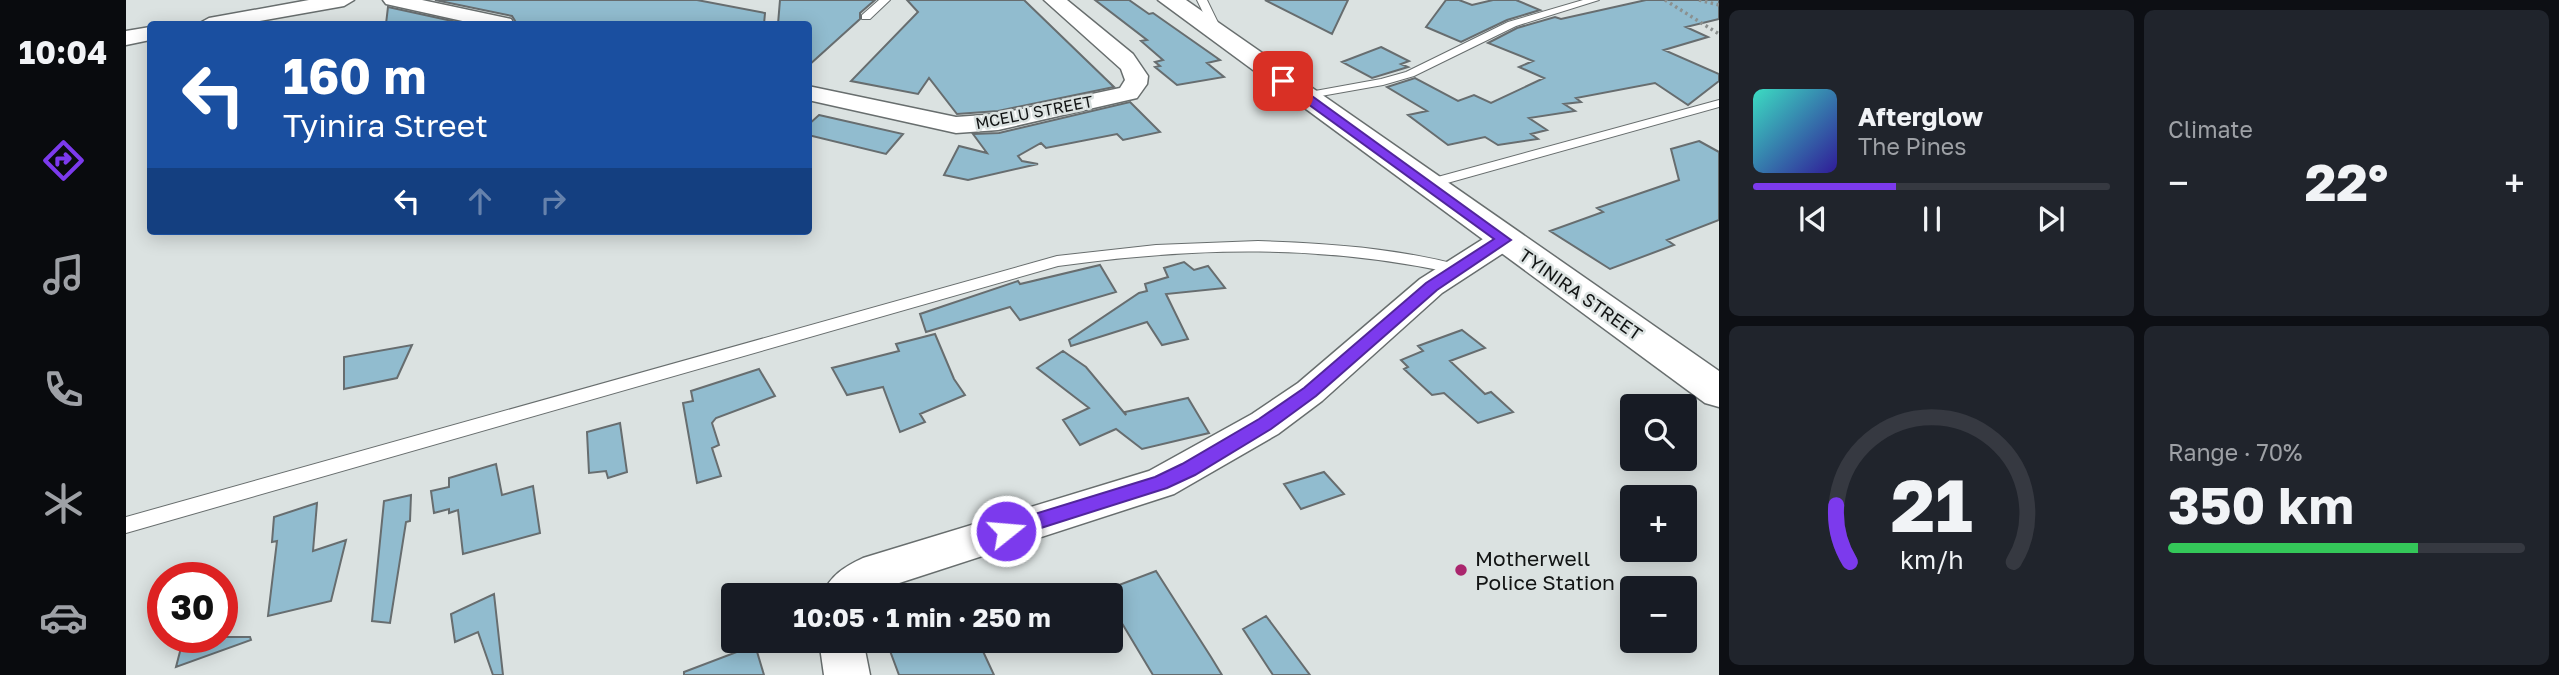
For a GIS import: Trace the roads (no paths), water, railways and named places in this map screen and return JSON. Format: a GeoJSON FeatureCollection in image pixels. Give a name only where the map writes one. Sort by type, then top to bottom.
{"type":"FeatureCollection","features":[{"type":"Feature","properties":{"kind":"street"},"geometry":{"type":"LineString","coordinates":[[226,21],[344,0]]}},
{"type":"Feature","properties":{"kind":"street"},"geometry":{"type":"LineString","coordinates":[[393,0],[489,21]]}},
{"type":"Feature","properties":{"kind":"street","name":"MCELU STREET"},"geometry":{"type":"LineString","coordinates":[[812,94],[947,124],[976,125],[1128,93],[1136,86],[1138,78],[1125,59],[1054,0]]}},
{"type":"Feature","properties":{"kind":"street","name":"TYINIRA STREET"},"geometry":{"type":"LineString","coordinates":[[1170,0],[1719,392]]}},
{"type":"Feature","properties":{"kind":"street"},"geometry":{"type":"LineString","coordinates":[[126,38],[147,34]]}},
{"type":"Feature","properties":{"kind":"street"},"geometry":{"type":"LineString","coordinates":[[856,583],[878,571],[1160,483],[1189,469],[1265,424],[1310,392],[1421,295],[1504,240]]}},
{"type":"Feature","properties":{"kind":"street"},"geometry":{"type":"LineString","coordinates":[[843,653],[847,675]]}},
{"type":"Feature","properties":{"kind":"lane"},"geometry":{"type":"LineString","coordinates":[[866,18],[886,0]]}},
{"type":"Feature","properties":{"kind":"lane"},"geometry":{"type":"LineString","coordinates":[[1202,0],[1219,35]]}},
{"type":"Feature","properties":{"kind":"lane"},"geometry":{"type":"LineString","coordinates":[[1304,96],[1383,82],[1410,74],[1512,24],[1594,0]]}},
{"type":"Feature","properties":{"kind":"lane"},"geometry":{"type":"LineString","coordinates":[[1428,184],[1719,103]]}},
{"type":"Feature","properties":{"kind":"lane"},"geometry":{"type":"LineString","coordinates":[[126,524],[1057,261],[1206,247],[1259,246],[1375,253],[1458,268]]}},
{"type":"Feature","properties":{"kind":"place","name":"Motherwell Police Station"},"geometry":{"type":"Point","coordinates":[1461,570]}}]}
